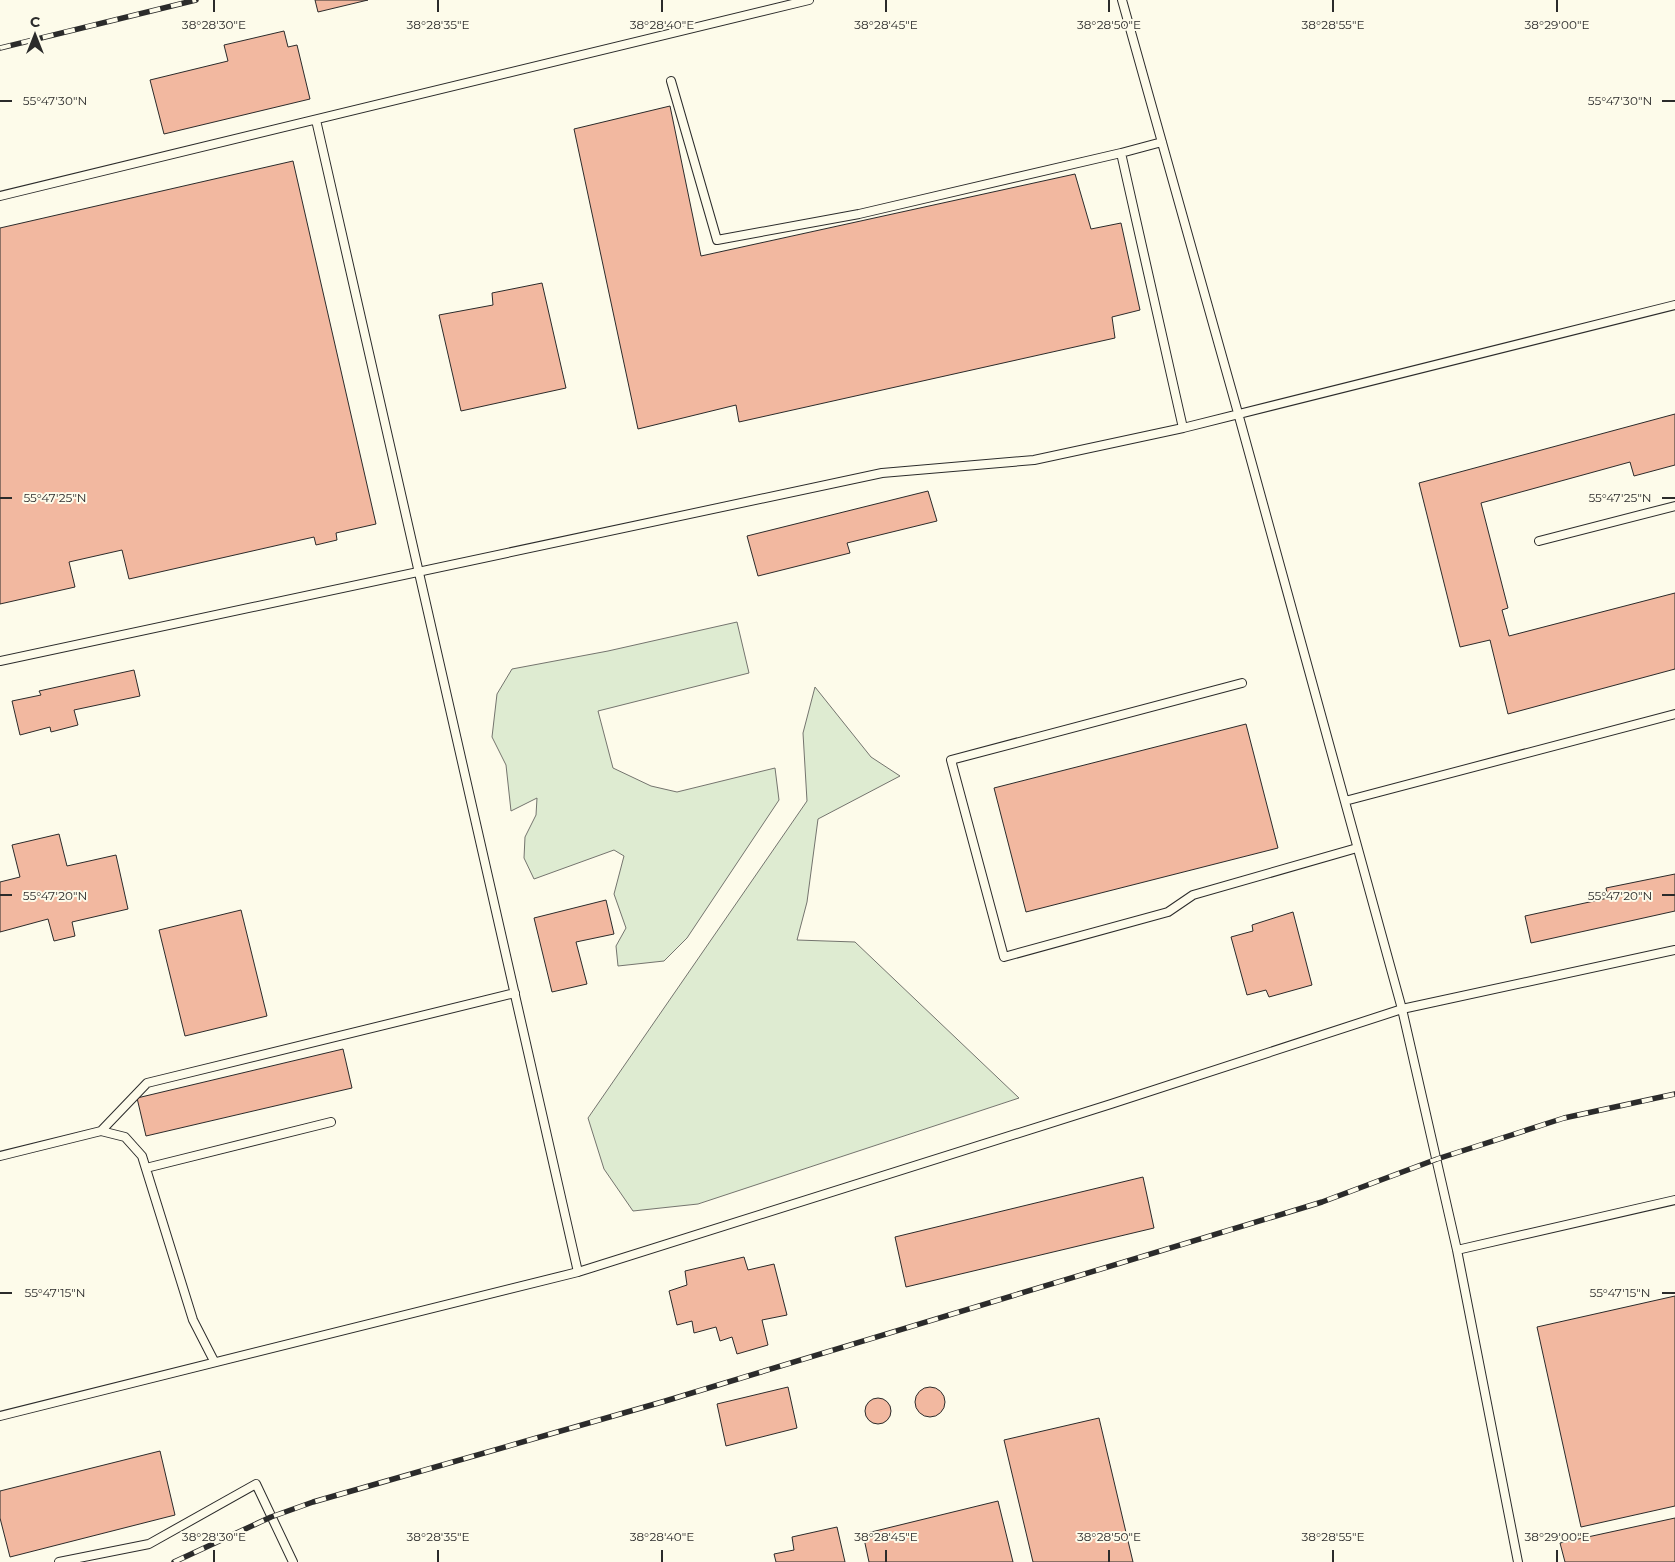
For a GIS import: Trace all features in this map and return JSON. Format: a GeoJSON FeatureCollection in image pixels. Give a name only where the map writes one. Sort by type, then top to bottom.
{"type":"FeatureCollection","features":[{"type":"Feature","properties":{"kind":"lane"},"geometry":{"type":"LineString","coordinates":[[0,196],[809,0]]}},
{"type":"Feature","properties":{"kind":"lane"},"geometry":{"type":"LineString","coordinates":[[1122,0],[1402,1009],[1457,1250],[1518,1562]]}},
{"type":"Feature","properties":{"kind":"lane"},"geometry":{"type":"LineString","coordinates":[[671,81],[717,240],[859,214],[1162,142]]}},
{"type":"Feature","properties":{"kind":"lane"},"geometry":{"type":"LineString","coordinates":[[316,120],[578,1272]]}},
{"type":"Feature","properties":{"kind":"lane"},"geometry":{"type":"LineString","coordinates":[[1121,152],[1183,428]]}},
{"type":"Feature","properties":{"kind":"lane"},"geometry":{"type":"LineString","coordinates":[[0,661],[882,473],[1034,460],[1183,428],[1675,305]]}},
{"type":"Feature","properties":{"kind":"lane"},"geometry":{"type":"LineString","coordinates":[[1539,541],[1675,506]]}},
{"type":"Feature","properties":{"kind":"lane"},"geometry":{"type":"LineString","coordinates":[[1242,683],[952,760],[1004,957],[1168,912],[1192,895],[1357,848]]}},
{"type":"Feature","properties":{"kind":"lane"},"geometry":{"type":"LineString","coordinates":[[1345,802],[1675,714]]}},
{"type":"Feature","properties":{"kind":"lane"},"geometry":{"type":"LineString","coordinates":[[0,1416],[214,1361],[578,1272],[1111,1104],[1402,1009],[1675,950]]}},
{"type":"Feature","properties":{"kind":"lane"},"geometry":{"type":"LineString","coordinates":[[101,1131],[147,1083],[515,993]]}},
{"type":"Feature","properties":{"kind":"lane"},"geometry":{"type":"LineString","coordinates":[[146,1168],[331,1122]]}},
{"type":"Feature","properties":{"kind":"lane"},"geometry":{"type":"LineString","coordinates":[[0,1156],[101,1131],[125,1137],[142,1156],[193,1320],[214,1361]]}},
{"type":"Feature","properties":{"kind":"lane"},"geometry":{"type":"LineString","coordinates":[[1457,1250],[1675,1200]]}},
{"type":"Feature","properties":{"kind":"lane"},"geometry":{"type":"LineString","coordinates":[[59,1562],[149,1544],[256,1484],[293,1562]]}},
{"type":"Feature","properties":{"kind":"green space"},"geometry":{"type":"Polygon","coordinates":[[[737,622],[749,673],[598,711],[613,768],[651,786],[677,792],[775,768],[779,800],[687,938],[664,961],[618,966],[616,946],[626,928],[614,894],[624,856],[614,850],[534,879],[524,858],[525,837],[536,815],[537,798],[511,811],[506,765],[492,737],[497,694],[512,669],[608,651],[737,622]]]}},
{"type":"Feature","properties":{"kind":"green space"},"geometry":{"type":"Polygon","coordinates":[[[815,687],[871,757],[900,776],[818,819],[807,902],[797,940],[855,942],[1019,1098],[698,1204],[633,1211],[604,1169],[588,1118],[807,801],[803,733],[815,687]]]}},
{"type":"Feature","properties":{"kind":"building"},"geometry":{"type":"Polygon","coordinates":[[[315,0],[368,0],[318,12],[315,0]]]}},
{"type":"Feature","properties":{"kind":"building"},"geometry":{"type":"Polygon","coordinates":[[[284,31],[288,47],[297,45],[310,99],[164,134],[150,80],[228,61],[224,45],[284,31]]]}},
{"type":"Feature","properties":{"kind":"building"},"geometry":{"type":"Polygon","coordinates":[[[670,106],[701,256],[1075,174],[1091,229],[1121,223],[1140,310],[1112,317],[1115,338],[739,422],[736,405],[638,429],[574,129],[670,106]]]}},
{"type":"Feature","properties":{"kind":"building"},"geometry":{"type":"Polygon","coordinates":[[[293,161],[376,524],[336,533],[337,540],[316,545],[314,537],[129,579],[122,550],[69,562],[75,587],[0,604],[0,228],[293,161]]]}},
{"type":"Feature","properties":{"kind":"building"},"geometry":{"type":"Polygon","coordinates":[[[542,283],[566,388],[461,411],[439,315],[493,305],[492,293],[542,283]]]}},
{"type":"Feature","properties":{"kind":"building"},"geometry":{"type":"Polygon","coordinates":[[[1675,414],[1675,465],[1634,476],[1630,462],[1481,503],[1508,608],[1502,610],[1509,636],[1675,593],[1675,669],[1508,714],[1490,640],[1460,647],[1419,483],[1675,414]]]}},
{"type":"Feature","properties":{"kind":"building"},"geometry":{"type":"Polygon","coordinates":[[[928,491],[937,521],[847,543],[850,553],[758,576],[747,536],[928,491]]]}},
{"type":"Feature","properties":{"kind":"building"},"geometry":{"type":"Polygon","coordinates":[[[134,670],[140,696],[74,710],[78,725],[51,732],[50,727],[20,735],[12,701],[41,695],[39,691],[134,670]]]}},
{"type":"Feature","properties":{"kind":"building"},"geometry":{"type":"Polygon","coordinates":[[[1246,724],[1278,848],[1026,912],[994,788],[1246,724]]]}},
{"type":"Feature","properties":{"kind":"building"},"geometry":{"type":"Polygon","coordinates":[[[59,834],[67,866],[116,855],[128,909],[72,922],[75,936],[54,941],[48,919],[0,932],[0,882],[20,877],[12,845],[59,834]]]}},
{"type":"Feature","properties":{"kind":"building"},"geometry":{"type":"Polygon","coordinates":[[[1675,874],[1675,911],[1531,943],[1525,916],[1608,898],[1606,888],[1675,874]]]}},
{"type":"Feature","properties":{"kind":"building"},"geometry":{"type":"Polygon","coordinates":[[[606,900],[614,934],[576,942],[587,984],[552,992],[534,918],[606,900]]]}},
{"type":"Feature","properties":{"kind":"building"},"geometry":{"type":"Polygon","coordinates":[[[241,910],[267,1016],[185,1036],[159,930],[241,910]]]}},
{"type":"Feature","properties":{"kind":"building"},"geometry":{"type":"Polygon","coordinates":[[[1293,912],[1312,985],[1269,997],[1266,990],[1247,995],[1231,937],[1253,931],[1252,925],[1293,912]]]}},
{"type":"Feature","properties":{"kind":"building"},"geometry":{"type":"Polygon","coordinates":[[[343,1049],[352,1088],[146,1136],[137,1098],[343,1049]]]}},
{"type":"Feature","properties":{"kind":"building"},"geometry":{"type":"Polygon","coordinates":[[[1143,1177],[1154,1228],[906,1287],[895,1237],[1143,1177]]]}},
{"type":"Feature","properties":{"kind":"building"},"geometry":{"type":"Polygon","coordinates":[[[744,1257],[748,1270],[774,1264],[787,1315],[762,1320],[768,1345],[737,1354],[732,1337],[720,1341],[716,1327],[694,1333],[692,1321],[677,1325],[669,1291],[687,1285],[685,1271],[744,1257]]]}},
{"type":"Feature","properties":{"kind":"building"},"geometry":{"type":"Polygon","coordinates":[[[1675,1296],[1675,1506],[1581,1527],[1537,1327],[1675,1296]]]}},
{"type":"Feature","properties":{"kind":"building"},"geometry":{"type":"Polygon","coordinates":[[[788,1387],[797,1428],[726,1446],[717,1404],[788,1387]]]}},
{"type":"Feature","properties":{"kind":"building"},"geometry":{"type":"Polygon","coordinates":[[[930,1387],[940,1392],[945,1402],[940,1412],[930,1417],[920,1412],[915,1402],[920,1392],[930,1387]]]}},
{"type":"Feature","properties":{"kind":"building"},"geometry":{"type":"Polygon","coordinates":[[[878,1398],[888,1401],[891,1411],[888,1421],[878,1424],[868,1421],[865,1411],[868,1401],[878,1398]]]}},
{"type":"Feature","properties":{"kind":"building"},"geometry":{"type":"Polygon","coordinates":[[[1099,1418],[1133,1562],[1033,1562],[1004,1440],[1099,1418]]]}},
{"type":"Feature","properties":{"kind":"building"},"geometry":{"type":"Polygon","coordinates":[[[160,1451],[175,1515],[10,1557],[0,1518],[0,1491],[160,1451]]]}},
{"type":"Feature","properties":{"kind":"building"},"geometry":{"type":"Polygon","coordinates":[[[998,1501],[1013,1562],[869,1562],[863,1534],[998,1501]]]}},
{"type":"Feature","properties":{"kind":"building"},"geometry":{"type":"Polygon","coordinates":[[[1675,1518],[1675,1562],[1565,1562],[1560,1543],[1675,1518]]]}},
{"type":"Feature","properties":{"kind":"building"},"geometry":{"type":"Polygon","coordinates":[[[837,1527],[845,1562],[776,1562],[774,1554],[794,1550],[792,1537],[837,1527]]]}},
{"type":"Feature","properties":{"kind":"railway"},"geometry":{"type":"LineString","coordinates":[[0,48],[196,0]]}},
{"type":"Feature","properties":{"kind":"railway"},"geometry":{"type":"LineString","coordinates":[[174,1562],[271,1517],[313,1502],[662,1402],[1322,1202],[1437,1159],[1564,1118],[1675,1094]]}}]}
